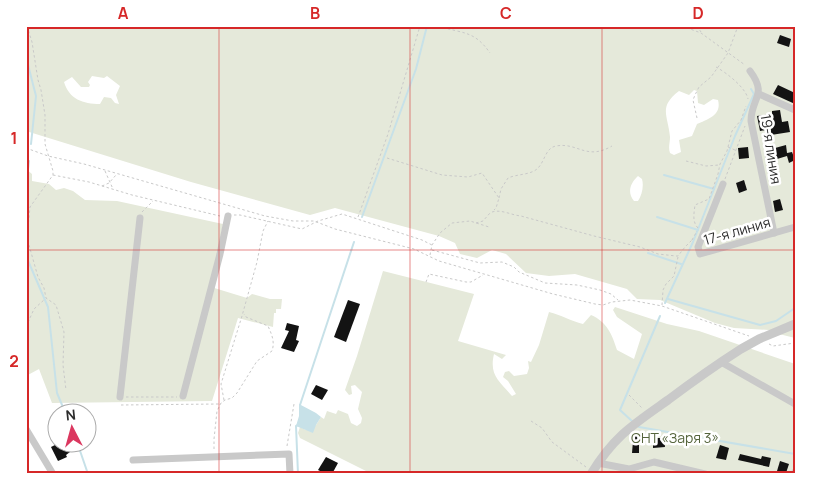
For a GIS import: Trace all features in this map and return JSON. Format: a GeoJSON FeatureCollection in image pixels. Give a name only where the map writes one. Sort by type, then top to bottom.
{"type":"FeatureCollection","features":[{"type":"Feature","properties":{"kind":"street"},"geometry":{"type":"LineString","coordinates":[[750,72],[758,85],[759,94],[795,110]]}},
{"type":"Feature","properties":{"kind":"street","name":"19-я линия"},"geometry":{"type":"LineString","coordinates":[[759,94],[748,123],[774,233]]}},
{"type":"Feature","properties":{"kind":"street","name":"17-я линия"},"geometry":{"type":"LineString","coordinates":[[718,184],[698,247],[699,256],[795,227]]}},
{"type":"Feature","properties":{"kind":"street"},"geometry":{"type":"LineString","coordinates":[[183,396],[228,216]]}},
{"type":"Feature","properties":{"kind":"street"},"geometry":{"type":"LineString","coordinates":[[120,397],[140,218]]}},
{"type":"Feature","properties":{"kind":"street"},"geometry":{"type":"LineString","coordinates":[[592,472],[621,434],[648,413],[720,362],[759,339],[795,324]]}},
{"type":"Feature","properties":{"kind":"street"},"geometry":{"type":"LineString","coordinates":[[720,362],[795,404]]}},
{"type":"Feature","properties":{"kind":"street"},"geometry":{"type":"LineString","coordinates":[[26,429],[53,474]]}},
{"type":"Feature","properties":{"kind":"street"},"geometry":{"type":"LineString","coordinates":[[133,460],[290,454],[290,474]]}},
{"type":"Feature","properties":{"kind":"street"},"geometry":{"type":"LineString","coordinates":[[598,463],[631,472],[654,462],[705,474]]}},
{"type":"Feature","properties":{"kind":"path"},"geometry":{"type":"LineString","coordinates":[[27,26],[32,42],[45,115],[45,144],[54,171],[32,202],[27,220],[27,238],[38,277],[44,288],[46,298],[56,305],[65,338],[63,349],[66,390]]}},
{"type":"Feature","properties":{"kind":"path"},"geometry":{"type":"LineString","coordinates":[[357,218],[388,134],[420,26]]}},
{"type":"Feature","properties":{"kind":"path"},"geometry":{"type":"LineString","coordinates":[[438,26],[473,35],[482,42],[490,53]]}},
{"type":"Feature","properties":{"kind":"path"},"geometry":{"type":"LineString","coordinates":[[682,26],[701,32]]}},
{"type":"Feature","properties":{"kind":"path"},"geometry":{"type":"LineString","coordinates":[[697,26],[701,32],[744,64],[750,72]]}},
{"type":"Feature","properties":{"kind":"path"},"geometry":{"type":"LineString","coordinates":[[697,118],[693,100],[699,88],[711,77],[716,67],[728,53],[738,26]]}},
{"type":"Feature","properties":{"kind":"path"},"geometry":{"type":"LineString","coordinates":[[716,67],[731,77],[747,94],[748,100],[740,125]]}},
{"type":"Feature","properties":{"kind":"path"},"geometry":{"type":"LineString","coordinates":[[747,94],[751,93]]}},
{"type":"Feature","properties":{"kind":"path"},"geometry":{"type":"LineString","coordinates":[[718,184],[720,165],[729,147],[732,131],[740,125],[748,123]]}},
{"type":"Feature","properties":{"kind":"path"},"geometry":{"type":"LineString","coordinates":[[697,228],[694,222],[696,205],[709,199],[712,188],[718,184],[748,123]]}},
{"type":"Feature","properties":{"kind":"path"},"geometry":{"type":"LineString","coordinates":[[476,223],[483,221],[496,208],[501,189],[508,178],[531,173],[538,168],[550,148],[561,145],[595,152],[612,146]]}},
{"type":"Feature","properties":{"kind":"path"},"geometry":{"type":"LineString","coordinates":[[729,147],[736,150]]}},
{"type":"Feature","properties":{"kind":"path"},"geometry":{"type":"LineString","coordinates":[[26,148],[48,156],[84,164],[265,216],[293,221],[317,222],[335,229],[410,248],[439,261],[594,304],[603,305],[630,300],[662,306],[759,339],[773,346],[795,343]]}},
{"type":"Feature","properties":{"kind":"path"},"geometry":{"type":"LineString","coordinates":[[387,158],[422,170],[451,176],[468,178],[482,173],[498,198]]}},
{"type":"Feature","properties":{"kind":"path"},"geometry":{"type":"LineString","coordinates":[[686,161],[706,166],[720,165]]}},
{"type":"Feature","properties":{"kind":"path"},"geometry":{"type":"LineString","coordinates":[[105,171],[113,190]]}},
{"type":"Feature","properties":{"kind":"path"},"geometry":{"type":"LineString","coordinates":[[101,186],[109,182],[116,174]]}},
{"type":"Feature","properties":{"kind":"path"},"geometry":{"type":"LineString","coordinates":[[53,175],[216,215],[240,214],[286,224],[294,229],[302,229],[342,214],[432,245]]}},
{"type":"Feature","properties":{"kind":"path"},"geometry":{"type":"LineString","coordinates":[[140,218],[142,211],[153,200]]}},
{"type":"Feature","properties":{"kind":"path"},"geometry":{"type":"LineString","coordinates":[[492,212],[498,210],[640,247],[658,254],[678,256]]}},
{"type":"Feature","properties":{"kind":"path"},"geometry":{"type":"LineString","coordinates":[[224,400],[222,384],[257,262],[263,231],[269,221]]}},
{"type":"Feature","properties":{"kind":"path"},"geometry":{"type":"LineString","coordinates":[[429,256],[432,245],[440,233],[452,223],[470,221],[489,228]]}},
{"type":"Feature","properties":{"kind":"path"},"geometry":{"type":"LineString","coordinates":[[662,306],[663,290],[674,276],[678,256],[697,231]]}},
{"type":"Feature","properties":{"kind":"path"},"geometry":{"type":"LineString","coordinates":[[432,250],[480,263],[502,262],[514,267],[522,274],[545,283],[577,285],[600,290],[611,294],[618,301]]}},
{"type":"Feature","properties":{"kind":"path"},"geometry":{"type":"LineString","coordinates":[[426,282],[429,274],[471,282],[483,274]]}},
{"type":"Feature","properties":{"kind":"path"},"geometry":{"type":"LineString","coordinates":[[26,326],[34,309],[46,298]]}},
{"type":"Feature","properties":{"kind":"path"},"geometry":{"type":"LineString","coordinates":[[213,457],[217,411],[220,404],[237,393],[257,361],[272,352],[274,344],[268,326],[246,317],[243,313]]}},
{"type":"Feature","properties":{"kind":"path"},"geometry":{"type":"LineString","coordinates":[[629,395],[648,413]]}},
{"type":"Feature","properties":{"kind":"path"},"geometry":{"type":"LineString","coordinates":[[120,397],[183,396]]}},
{"type":"Feature","properties":{"kind":"path"},"geometry":{"type":"LineString","coordinates":[[121,405],[220,404]]}},
{"type":"Feature","properties":{"kind":"path"},"geometry":{"type":"LineString","coordinates":[[286,455],[294,404]]}},
{"type":"Feature","properties":{"kind":"path"},"geometry":{"type":"LineString","coordinates":[[531,421],[542,428],[552,442],[592,472]]}},
{"type":"Feature","properties":{"kind":"green space"},"geometry":{"type":"Polygon","coordinates":[[[26,26],[795,26],[795,338],[779,334],[775,331],[734,328],[715,323],[660,300],[637,299],[627,289],[575,274],[549,276],[526,273],[506,254],[492,250],[477,258],[460,254],[455,243],[439,236],[335,208],[310,215],[191,182],[26,131],[26,26]],[[92,76],[88,82],[89,87],[81,87],[72,77],[64,82],[66,88],[69,93],[82,102],[100,104],[104,97],[111,98],[115,103],[119,104],[116,95],[120,86],[107,76],[104,78],[92,76]],[[694,90],[689,95],[679,91],[668,102],[666,107],[670,137],[669,151],[674,155],[681,152],[679,140],[692,136],[697,124],[713,116],[719,105],[718,100],[713,99],[704,105],[698,103],[697,91],[694,90]],[[638,176],[630,191],[634,201],[638,201],[641,196],[643,182],[638,176]]]}},
{"type":"Feature","properties":{"kind":"green space"},"geometry":{"type":"Polygon","coordinates":[[[26,169],[32,174],[32,181],[49,184],[56,190],[64,188],[73,191],[85,200],[117,201],[223,224],[211,287],[247,298],[252,294],[270,299],[282,299],[281,309],[276,309],[276,313],[274,313],[273,327],[238,318],[212,401],[52,402],[39,369],[26,376],[26,169]]]}},
{"type":"Feature","properties":{"kind":"green space","name":"СНТ «Заря 3»"},"geometry":{"type":"Polygon","coordinates":[[[383,271],[474,294],[458,341],[506,355],[502,359],[494,354],[493,367],[499,382],[512,396],[516,394],[508,381],[503,377],[505,372],[509,371],[514,376],[527,374],[529,368],[528,361],[531,362],[539,345],[549,312],[583,324],[591,315],[597,318],[608,329],[617,350],[634,359],[642,334],[617,317],[613,310],[615,307],[667,324],[699,331],[795,364],[795,474],[372,474],[300,438],[298,433],[300,427],[306,430],[316,425],[321,417],[324,419],[327,411],[336,414],[338,410],[348,414],[351,423],[357,426],[361,423],[362,418],[358,409],[362,392],[355,385],[351,386],[352,394],[349,395],[345,390],[383,271]]]}},
{"type":"Feature","properties":{"kind":"water"},"geometry":{"type":"Polygon","coordinates":[[[299,404],[321,417],[313,433],[296,426],[299,416],[299,404]]]}},
{"type":"Feature","properties":{"kind":"building"},"geometry":{"type":"Polygon","coordinates":[[[780,35],[791,39],[789,47],[777,43],[780,35]]]}},
{"type":"Feature","properties":{"kind":"building"},"geometry":{"type":"Polygon","coordinates":[[[778,85],[795,93],[795,104],[773,94],[778,85]]]}},
{"type":"Feature","properties":{"kind":"building"},"geometry":{"type":"Polygon","coordinates":[[[780,110],[782,122],[788,121],[790,132],[771,135],[771,129],[760,131],[757,116],[772,114],[772,111],[780,110]]]}},
{"type":"Feature","properties":{"kind":"building"},"geometry":{"type":"Polygon","coordinates":[[[786,145],[787,153],[792,152],[795,160],[789,163],[787,156],[767,162],[764,151],[786,145]]]}},
{"type":"Feature","properties":{"kind":"building"},"geometry":{"type":"Polygon","coordinates":[[[748,147],[749,158],[739,159],[738,148],[748,147]]]}},
{"type":"Feature","properties":{"kind":"building"},"geometry":{"type":"Polygon","coordinates":[[[744,180],[747,190],[739,193],[736,183],[744,180]]]}},
{"type":"Feature","properties":{"kind":"building"},"geometry":{"type":"Polygon","coordinates":[[[780,199],[783,210],[775,212],[773,201],[780,199]]]}},
{"type":"Feature","properties":{"kind":"building"},"geometry":{"type":"Polygon","coordinates":[[[348,300],[360,304],[346,342],[334,337],[348,300]]]}},
{"type":"Feature","properties":{"kind":"building"},"geometry":{"type":"Polygon","coordinates":[[[287,323],[299,326],[296,340],[299,341],[294,352],[281,348],[289,331],[285,330],[287,323]]]}},
{"type":"Feature","properties":{"kind":"building"},"geometry":{"type":"Polygon","coordinates":[[[316,385],[328,390],[322,400],[311,394],[316,385]]]}},
{"type":"Feature","properties":{"kind":"building"},"geometry":{"type":"Polygon","coordinates":[[[631,435],[639,436],[639,453],[632,453],[633,441],[631,440],[631,435]]]}},
{"type":"Feature","properties":{"kind":"building"},"geometry":{"type":"Polygon","coordinates":[[[653,438],[664,438],[665,447],[653,448],[653,438]]]}},
{"type":"Feature","properties":{"kind":"building"},"geometry":{"type":"Polygon","coordinates":[[[720,445],[729,448],[726,460],[716,458],[720,445]]]}},
{"type":"Feature","properties":{"kind":"building"},"geometry":{"type":"Polygon","coordinates":[[[54,452],[70,452],[66,455],[67,457],[58,461],[54,452]]]}},
{"type":"Feature","properties":{"kind":"building"},"geometry":{"type":"Polygon","coordinates":[[[740,454],[761,459],[762,456],[771,458],[769,467],[738,460],[740,454]]]}},
{"type":"Feature","properties":{"kind":"building"},"geometry":{"type":"Polygon","coordinates":[[[326,457],[338,463],[332,474],[326,474],[318,470],[326,457]]]}},
{"type":"Feature","properties":{"kind":"building"},"geometry":{"type":"Polygon","coordinates":[[[780,461],[789,464],[786,473],[777,471],[780,461]]]}},
{"type":"Feature","properties":{"kind":"waterway"},"geometry":{"type":"LineString","coordinates":[[362,217],[416,69],[427,26]]}},
{"type":"Feature","properties":{"kind":"waterway"},"geometry":{"type":"LineString","coordinates":[[26,57],[36,96],[31,144]]}},
{"type":"Feature","properties":{"kind":"waterway"},"geometry":{"type":"LineString","coordinates":[[665,303],[693,242],[735,136],[754,94],[751,89]]}},
{"type":"Feature","properties":{"kind":"waterway"},"geometry":{"type":"LineString","coordinates":[[26,187],[29,161]]}},
{"type":"Feature","properties":{"kind":"waterway"},"geometry":{"type":"LineString","coordinates":[[664,175],[714,189]]}},
{"type":"Feature","properties":{"kind":"waterway"},"geometry":{"type":"LineString","coordinates":[[657,217],[698,230]]}},
{"type":"Feature","properties":{"kind":"waterway"},"geometry":{"type":"LineString","coordinates":[[300,405],[354,242]]}},
{"type":"Feature","properties":{"kind":"waterway"},"geometry":{"type":"LineString","coordinates":[[648,253],[681,264]]}},
{"type":"Feature","properties":{"kind":"waterway"},"geometry":{"type":"LineString","coordinates":[[26,256],[48,307],[57,393],[61,402]]}},
{"type":"Feature","properties":{"kind":"waterway"},"geometry":{"type":"LineString","coordinates":[[668,299],[760,325],[776,321],[795,308]]}},
{"type":"Feature","properties":{"kind":"waterway"},"geometry":{"type":"LineString","coordinates":[[633,422],[620,410],[660,316]]}},
{"type":"Feature","properties":{"kind":"waterway"},"geometry":{"type":"LineString","coordinates":[[298,425],[296,426],[298,474]]}},
{"type":"Feature","properties":{"kind":"waterway"},"geometry":{"type":"LineString","coordinates":[[637,425],[639,427],[795,454]]}},
{"type":"Feature","properties":{"kind":"waterway"},"geometry":{"type":"LineString","coordinates":[[80,452],[88,474]]}}]}
